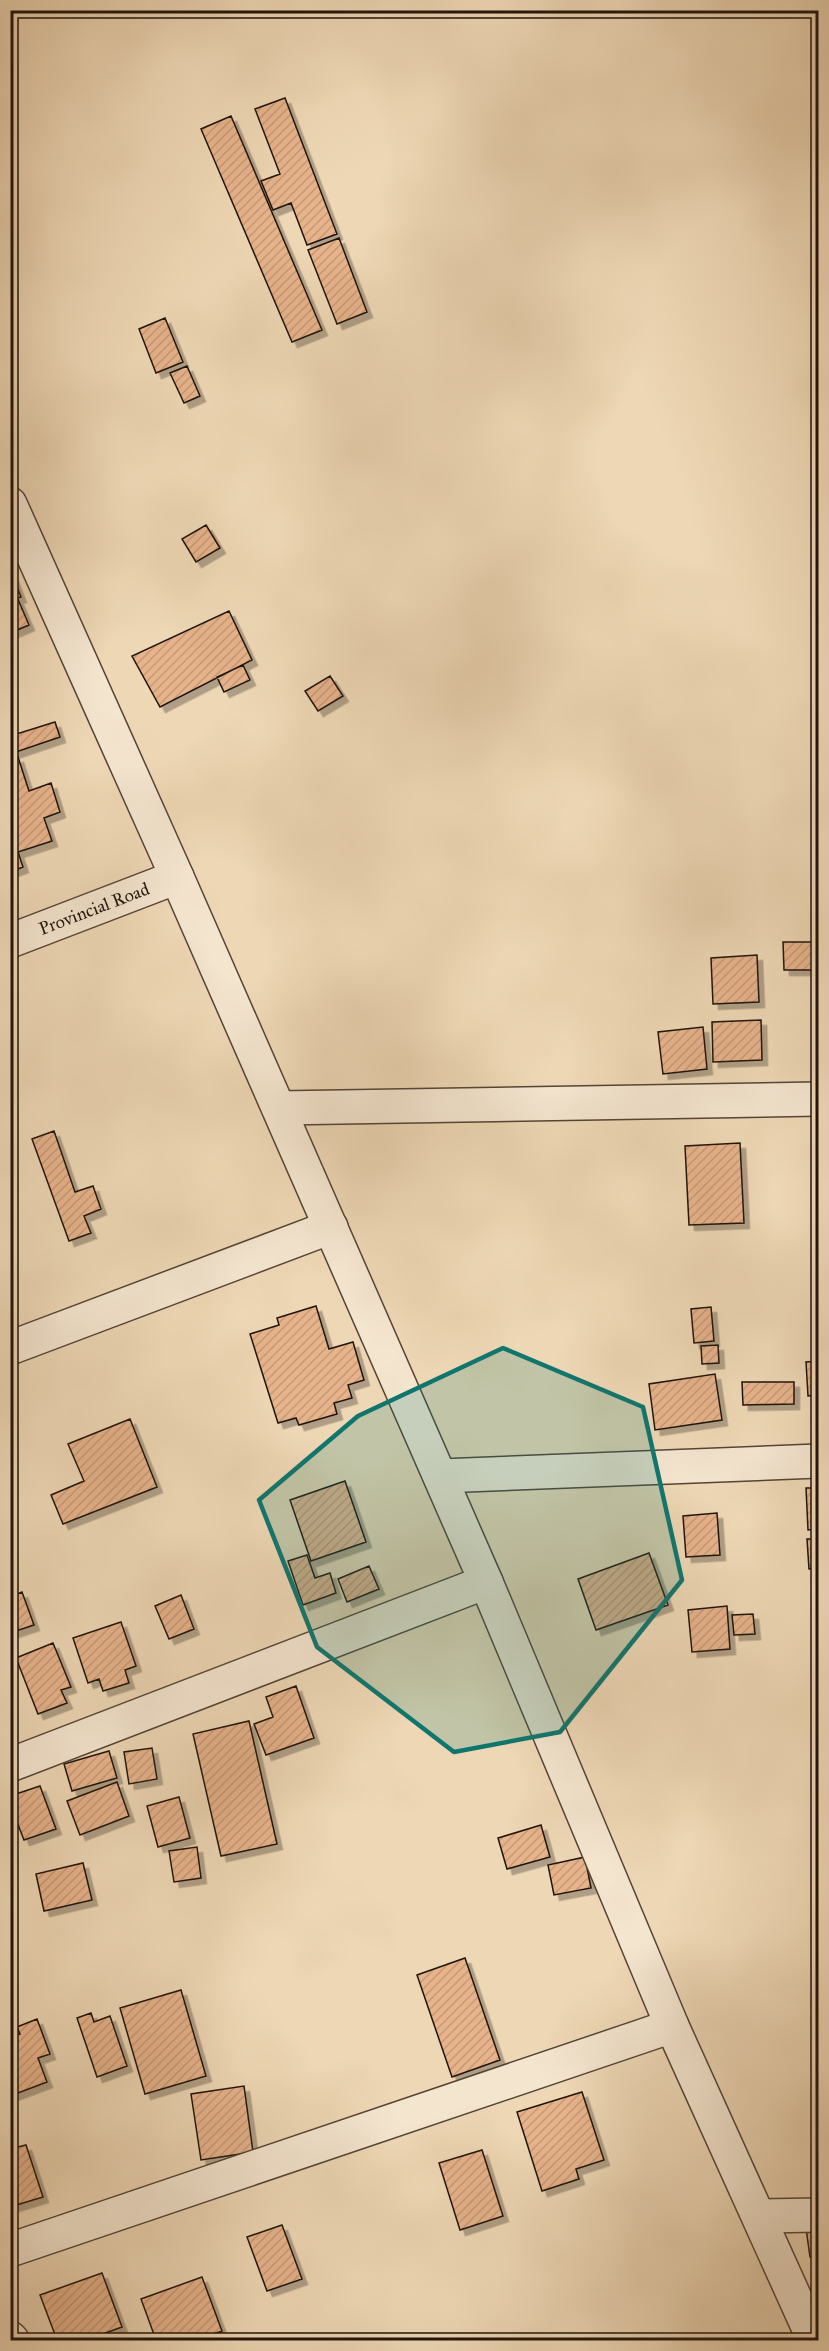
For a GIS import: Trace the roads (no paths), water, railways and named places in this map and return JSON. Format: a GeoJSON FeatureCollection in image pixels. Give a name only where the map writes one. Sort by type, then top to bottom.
{"type":"FeatureCollection","features":[{"type":"Feature","properties":{"kind":"street"},"geometry":{"type":"LineString","coordinates":[[13,518],[177,877],[279,1108],[486,1582],[672,2026],[814,2340]]}},
{"type":"Feature","properties":{"kind":"street","name":"Provincial Road"},"geometry":{"type":"LineString","coordinates":[[10,941],[177,877]]}},
{"type":"Feature","properties":{"kind":"street"},"geometry":{"type":"LineString","coordinates":[[279,1108],[819,1099]]}},
{"type":"Feature","properties":{"kind":"street"},"geometry":{"type":"LineString","coordinates":[[10,1348],[331,1227]]}},
{"type":"Feature","properties":{"kind":"street"},"geometry":{"type":"LineString","coordinates":[[440,1476],[819,1461]]}},
{"type":"Feature","properties":{"kind":"street"},"geometry":{"type":"LineString","coordinates":[[10,1765],[486,1582]]}},
{"type":"Feature","properties":{"kind":"street"},"geometry":{"type":"LineString","coordinates":[[10,2250],[672,2026]]}},
{"type":"Feature","properties":{"kind":"street"},"geometry":{"type":"LineString","coordinates":[[759,2216],[819,2215]]}}]}
